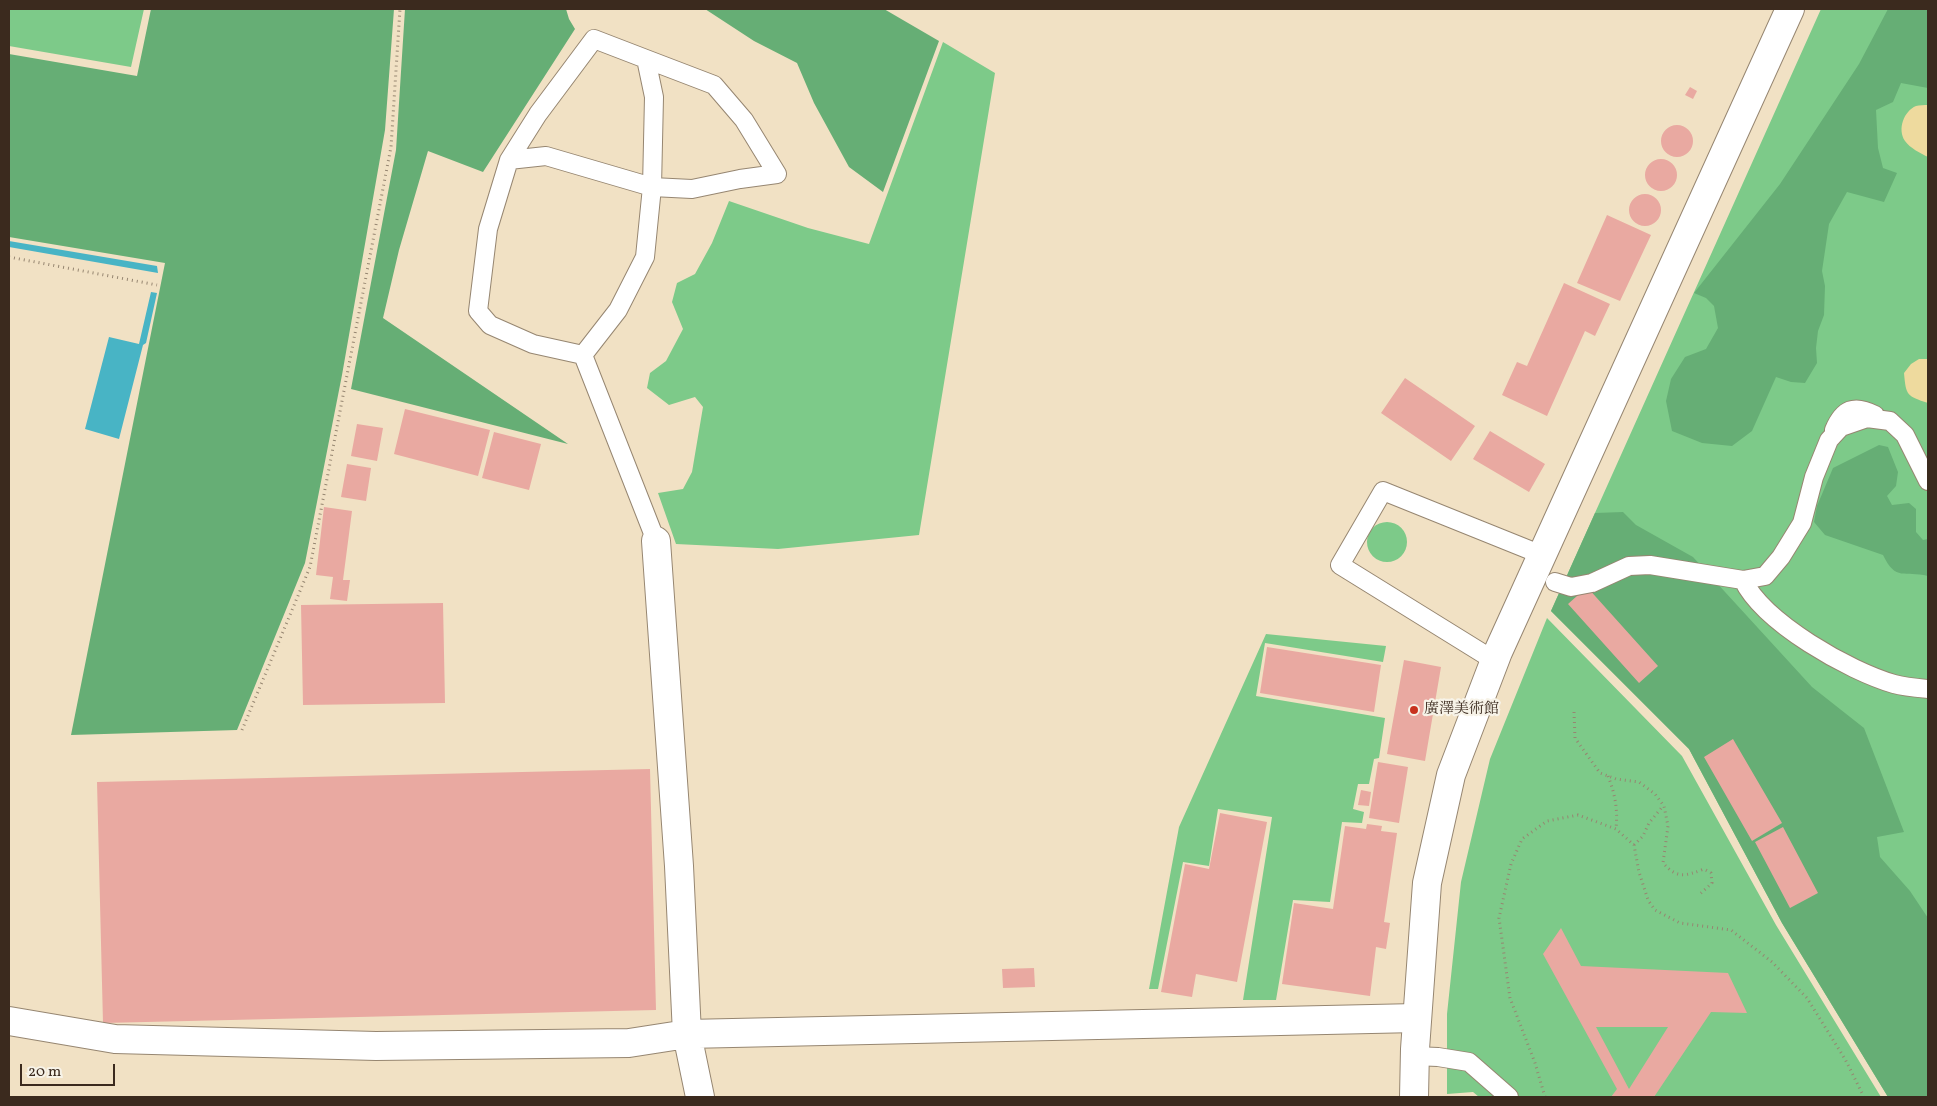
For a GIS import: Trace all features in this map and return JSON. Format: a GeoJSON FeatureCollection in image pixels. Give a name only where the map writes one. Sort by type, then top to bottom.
{"type":"FeatureCollection","features":[{"type":"Feature","properties":{"kind":"street"},"geometry":{"type":"LineString","coordinates":[[1414,1097],[1414,1056],[1427,883],[1451,775],[1495,660],[1790,9]]}},
{"type":"Feature","properties":{"kind":"street"},"geometry":{"type":"LineString","coordinates":[[656,541],[679,866],[687,1034],[700,1097]]}},
{"type":"Feature","properties":{"kind":"street"},"geometry":{"type":"LineString","coordinates":[[9,1020],[115,1039],[376,1046],[629,1043],[687,1034],[1417,1018]]}},
{"type":"Feature","properties":{"kind":"lane"},"geometry":{"type":"LineString","coordinates":[[509,160],[546,156],[652,187],[692,190],[740,179],[777,174],[744,120],[714,84],[594,39],[538,114],[509,160],[488,229],[478,311],[490,325],[533,344],[583,355]]}},
{"type":"Feature","properties":{"kind":"lane"},"geometry":{"type":"LineString","coordinates":[[583,355],[618,310],[645,258],[652,187],[654,98],[646,59]]}},
{"type":"Feature","properties":{"kind":"lane"},"geometry":{"type":"LineString","coordinates":[[583,355],[656,541]]}},
{"type":"Feature","properties":{"kind":"lane"},"geometry":{"type":"LineString","coordinates":[[1555,582],[1571,587],[1592,584],[1630,566],[1650,565],[1743,580],[1765,576],[1781,557],[1802,524],[1814,477],[1830,440],[1841,427],[1867,418],[1890,421],[1905,435],[1928,481]]}},
{"type":"Feature","properties":{"kind":"lane"},"geometry":{"type":"LineString","coordinates":[[1495,660],[1340,565],[1383,491],[1542,555]]}},
{"type":"Feature","properties":{"kind":"lane"},"geometry":{"type":"LineString","coordinates":[[1743,580],[1748,591],[1766,612],[1795,633],[1845,664],[1895,684],[1928,689]]}},
{"type":"Feature","properties":{"kind":"lane"},"geometry":{"type":"LineString","coordinates":[[1414,1056],[1438,1057],[1469,1062],[1509,1097]]}},
{"type":"Feature","properties":{"kind":"path"},"geometry":{"type":"LineString","coordinates":[[242,730],[310,567],[390,147],[400,9]]}},
{"type":"Feature","properties":{"kind":"path"},"geometry":{"type":"LineString","coordinates":[[9,257],[157,285]]}},
{"type":"Feature","properties":{"kind":"path"},"geometry":{"type":"LineString","coordinates":[[1574,712],[1575,738],[1600,773],[1616,779],[1639,782],[1655,794],[1664,806],[1668,826],[1663,863],[1670,871],[1680,875],[1704,869],[1711,873],[1712,883],[1700,894]]}},
{"type":"Feature","properties":{"kind":"path"},"geometry":{"type":"LineString","coordinates":[[1608,776],[1615,793],[1618,814],[1616,829]]}},
{"type":"Feature","properties":{"kind":"path"},"geometry":{"type":"LineString","coordinates":[[1634,846],[1643,836],[1649,823],[1664,806]]}},
{"type":"Feature","properties":{"kind":"path"},"geometry":{"type":"LineString","coordinates":[[1546,1097],[1510,998],[1499,918],[1511,864],[1522,839],[1547,821],[1578,815],[1616,829],[1634,846],[1639,872],[1648,900],[1655,910],[1680,923],[1731,930],[1772,962],[1807,998],[1845,1059],[1864,1097]]}},
{"type":"Feature","properties":{"kind":"green space"},"geometry":{"type":"Polygon","coordinates":[[[9,9],[144,9],[131,67],[9,46],[9,9]]]}},
{"type":"Feature","properties":{"kind":"green space"},"geometry":{"type":"Polygon","coordinates":[[[151,9],[394,9],[385,130],[342,375],[305,563],[237,730],[71,735],[165,263],[9,237],[9,54],[137,76],[151,9]]]}},
{"type":"Feature","properties":{"kind":"green space"},"geometry":{"type":"Polygon","coordinates":[[[405,9],[566,9],[575,29],[483,172],[428,151],[399,250],[383,318],[568,444],[351,389],[396,150],[405,9]]]}},
{"type":"Feature","properties":{"kind":"green space"},"geometry":{"type":"Polygon","coordinates":[[[705,9],[884,9],[939,41],[883,192],[849,167],[814,103],[797,63],[754,41],[705,9]]]}},
{"type":"Feature","properties":{"kind":"green space"},"geometry":{"type":"Polygon","coordinates":[[[1821,9],[1928,9],[1928,1097],[1888,1097],[1782,923],[1689,749],[1551,611],[1821,9]]]}},
{"type":"Feature","properties":{"kind":"green space"},"geometry":{"type":"Polygon","coordinates":[[[1888,9],[1928,9],[1928,88],[1901,83],[1893,102],[1876,110],[1878,148],[1883,168],[1897,173],[1884,202],[1847,192],[1829,224],[1822,271],[1825,286],[1824,315],[1818,331],[1817,363],[1805,383],[1791,382],[1776,377],[1752,431],[1732,446],[1702,443],[1672,431],[1666,401],[1671,379],[1685,357],[1706,349],[1718,328],[1714,306],[1706,298],[1694,293],[1780,184],[1859,64],[1888,9]]]}},
{"type":"Feature","properties":{"kind":"green space"},"geometry":{"type":"Polygon","coordinates":[[[943,42],[995,73],[919,535],[778,549],[676,544],[658,493],[683,489],[692,472],[703,407],[695,397],[669,405],[647,388],[650,373],[666,361],[683,329],[672,302],[677,283],[695,274],[712,243],[729,201],[808,228],[869,244],[943,42]]]}},
{"type":"Feature","properties":{"kind":"green space"},"geometry":{"type":"Polygon","coordinates":[[[1879,445],[1888,447],[1898,472],[1896,486],[1887,496],[1892,505],[1909,503],[1916,509],[1916,532],[1923,540],[1928,539],[1928,576],[1897,572],[1892,569],[1883,555],[1825,535],[1814,522],[1817,506],[1833,468],[1879,445]]]}},
{"type":"Feature","properties":{"kind":"green space"},"geometry":{"type":"Polygon","coordinates":[[[1623,512],[1636,525],[1693,557],[1812,687],[1864,728],[1904,832],[1877,837],[1880,857],[1910,891],[1928,918],[1928,1097],[1888,1097],[1782,923],[1689,749],[1551,611],[1595,513],[1623,512]]]}},
{"type":"Feature","properties":{"kind":"green space"},"geometry":{"type":"Polygon","coordinates":[[[1391,522],[1398,525],[1404,531],[1407,542],[1406,550],[1398,559],[1391,562],[1383,562],[1376,559],[1368,550],[1367,538],[1370,531],[1379,523],[1391,522]]]}},
{"type":"Feature","properties":{"kind":"green space"},"geometry":{"type":"Polygon","coordinates":[[[1547,618],[1682,756],[1776,925],[1881,1097],[1479,1097],[1473,1092],[1447,1094],[1447,1014],[1461,882],[1490,759],[1547,618]]]}},
{"type":"Feature","properties":{"kind":"green space"},"geometry":{"type":"Polygon","coordinates":[[[1266,634],[1386,646],[1383,662],[1265,643],[1256,696],[1385,718],[1379,758],[1374,759],[1369,784],[1358,784],[1353,809],[1364,812],[1362,823],[1342,822],[1330,902],[1293,900],[1276,1000],[1243,1000],[1272,817],[1218,809],[1209,866],[1183,862],[1158,989],[1149,989],[1179,827],[1266,634]]]}},
{"type":"Feature","properties":{"kind":"sand"},"geometry":{"type":"Polygon","coordinates":[[[1928,105],[1928,157],[1907,144],[1903,136],[1902,126],[1905,116],[1912,108],[1928,105]]]}},
{"type":"Feature","properties":{"kind":"sand"},"geometry":{"type":"Polygon","coordinates":[[[1919,359],[1928,359],[1928,403],[1916,399],[1907,391],[1904,373],[1911,364],[1919,359]]]}},
{"type":"Feature","properties":{"kind":"water"},"geometry":{"type":"Polygon","coordinates":[[[9,241],[157,266],[158,273],[9,247],[9,241]]]}},
{"type":"Feature","properties":{"kind":"water"},"geometry":{"type":"Polygon","coordinates":[[[151,292],[157,293],[146,343],[143,345],[119,439],[85,429],[109,337],[139,344],[151,292]]]}},
{"type":"Feature","properties":{"kind":"building"},"geometry":{"type":"Polygon","coordinates":[[[1690,87],[1697,91],[1693,99],[1685,95],[1690,87]]]}},
{"type":"Feature","properties":{"kind":"building"},"geometry":{"type":"Polygon","coordinates":[[[1677,125],[1688,130],[1693,141],[1688,152],[1677,157],[1666,152],[1661,141],[1666,130],[1677,125]]]}},
{"type":"Feature","properties":{"kind":"building"},"geometry":{"type":"Polygon","coordinates":[[[1661,159],[1667,160],[1672,164],[1676,169],[1676,181],[1672,186],[1667,190],[1661,191],[1655,190],[1650,186],[1646,181],[1645,175],[1646,169],[1650,164],[1655,160],[1661,159]]]}},
{"type":"Feature","properties":{"kind":"building"},"geometry":{"type":"Polygon","coordinates":[[[1645,194],[1656,199],[1661,210],[1656,221],[1645,226],[1634,221],[1629,210],[1634,199],[1645,194]]]}},
{"type":"Feature","properties":{"kind":"building"},"geometry":{"type":"Polygon","coordinates":[[[1607,215],[1651,235],[1620,301],[1577,283],[1607,215]]]}},
{"type":"Feature","properties":{"kind":"building"},"geometry":{"type":"Polygon","coordinates":[[[1564,283],[1610,304],[1595,336],[1585,331],[1547,416],[1502,395],[1517,362],[1527,366],[1564,283]]]}},
{"type":"Feature","properties":{"kind":"building"},"geometry":{"type":"Polygon","coordinates":[[[1405,378],[1475,426],[1451,461],[1381,413],[1405,378]]]}},
{"type":"Feature","properties":{"kind":"building"},"geometry":{"type":"Polygon","coordinates":[[[405,409],[490,430],[478,476],[394,454],[405,409]]]}},
{"type":"Feature","properties":{"kind":"building"},"geometry":{"type":"Polygon","coordinates":[[[357,424],[383,428],[377,461],[351,456],[357,424]]]}},
{"type":"Feature","properties":{"kind":"building"},"geometry":{"type":"Polygon","coordinates":[[[1490,431],[1545,464],[1529,492],[1473,459],[1490,431]]]}},
{"type":"Feature","properties":{"kind":"building"},"geometry":{"type":"Polygon","coordinates":[[[494,432],[541,444],[529,490],[482,478],[494,432]]]}},
{"type":"Feature","properties":{"kind":"building"},"geometry":{"type":"Polygon","coordinates":[[[347,464],[371,468],[366,501],[341,497],[347,464]]]}},
{"type":"Feature","properties":{"kind":"building"},"geometry":{"type":"Polygon","coordinates":[[[324,507],[352,511],[343,580],[350,580],[347,601],[330,599],[333,577],[316,575],[324,507]]]}},
{"type":"Feature","properties":{"kind":"building"},"geometry":{"type":"Polygon","coordinates":[[[1587,587],[1658,666],[1639,683],[1568,604],[1587,587]]]}},
{"type":"Feature","properties":{"kind":"building"},"geometry":{"type":"Polygon","coordinates":[[[443,603],[445,703],[303,705],[301,605],[443,603]]]}},
{"type":"Feature","properties":{"kind":"building"},"geometry":{"type":"Polygon","coordinates":[[[1267,647],[1381,665],[1374,712],[1260,693],[1267,647]]]}},
{"type":"Feature","properties":{"kind":"building","name":"廣澤美術館"},"geometry":{"type":"Polygon","coordinates":[[[1404,660],[1441,667],[1425,761],[1387,754],[1404,660]]]}},
{"type":"Feature","properties":{"kind":"building"},"geometry":{"type":"Polygon","coordinates":[[[1733,739],[1782,823],[1752,841],[1704,757],[1733,739]]]}},
{"type":"Feature","properties":{"kind":"building"},"geometry":{"type":"Polygon","coordinates":[[[1378,762],[1408,767],[1399,823],[1369,818],[1378,762]]]}},
{"type":"Feature","properties":{"kind":"building"},"geometry":{"type":"Polygon","coordinates":[[[650,769],[656,1010],[103,1023],[97,782],[650,769]]]}},
{"type":"Feature","properties":{"kind":"building"},"geometry":{"type":"Polygon","coordinates":[[[1361,790],[1371,792],[1369,806],[1358,805],[1361,790]]]}},
{"type":"Feature","properties":{"kind":"building"},"geometry":{"type":"Polygon","coordinates":[[[1220,813],[1267,822],[1237,982],[1196,974],[1192,997],[1161,992],[1185,864],[1209,869],[1220,813]]]}},
{"type":"Feature","properties":{"kind":"building"},"geometry":{"type":"Polygon","coordinates":[[[1367,824],[1382,826],[1381,831],[1397,833],[1384,922],[1390,923],[1386,949],[1376,947],[1370,996],[1282,984],[1294,903],[1333,909],[1345,826],[1366,829],[1367,824]]]}},
{"type":"Feature","properties":{"kind":"building"},"geometry":{"type":"Polygon","coordinates":[[[1783,827],[1818,893],[1790,908],[1755,842],[1783,827]]]}},
{"type":"Feature","properties":{"kind":"building"},"geometry":{"type":"Polygon","coordinates":[[[1561,928],[1581,966],[1728,973],[1747,1013],[1711,1012],[1654,1097],[1611,1097],[1617,1089],[1543,954],[1561,928]],[[1596,1027],[1629,1089],[1668,1027],[1596,1027]]]}},
{"type":"Feature","properties":{"kind":"building"},"geometry":{"type":"Polygon","coordinates":[[[1034,968],[1035,987],[1003,988],[1002,969],[1034,968]]]}},
{"type":"Feature","properties":{"kind":"place","name":"廣澤美術館"},"geometry":{"type":"Point","coordinates":[1414,710]}}]}
